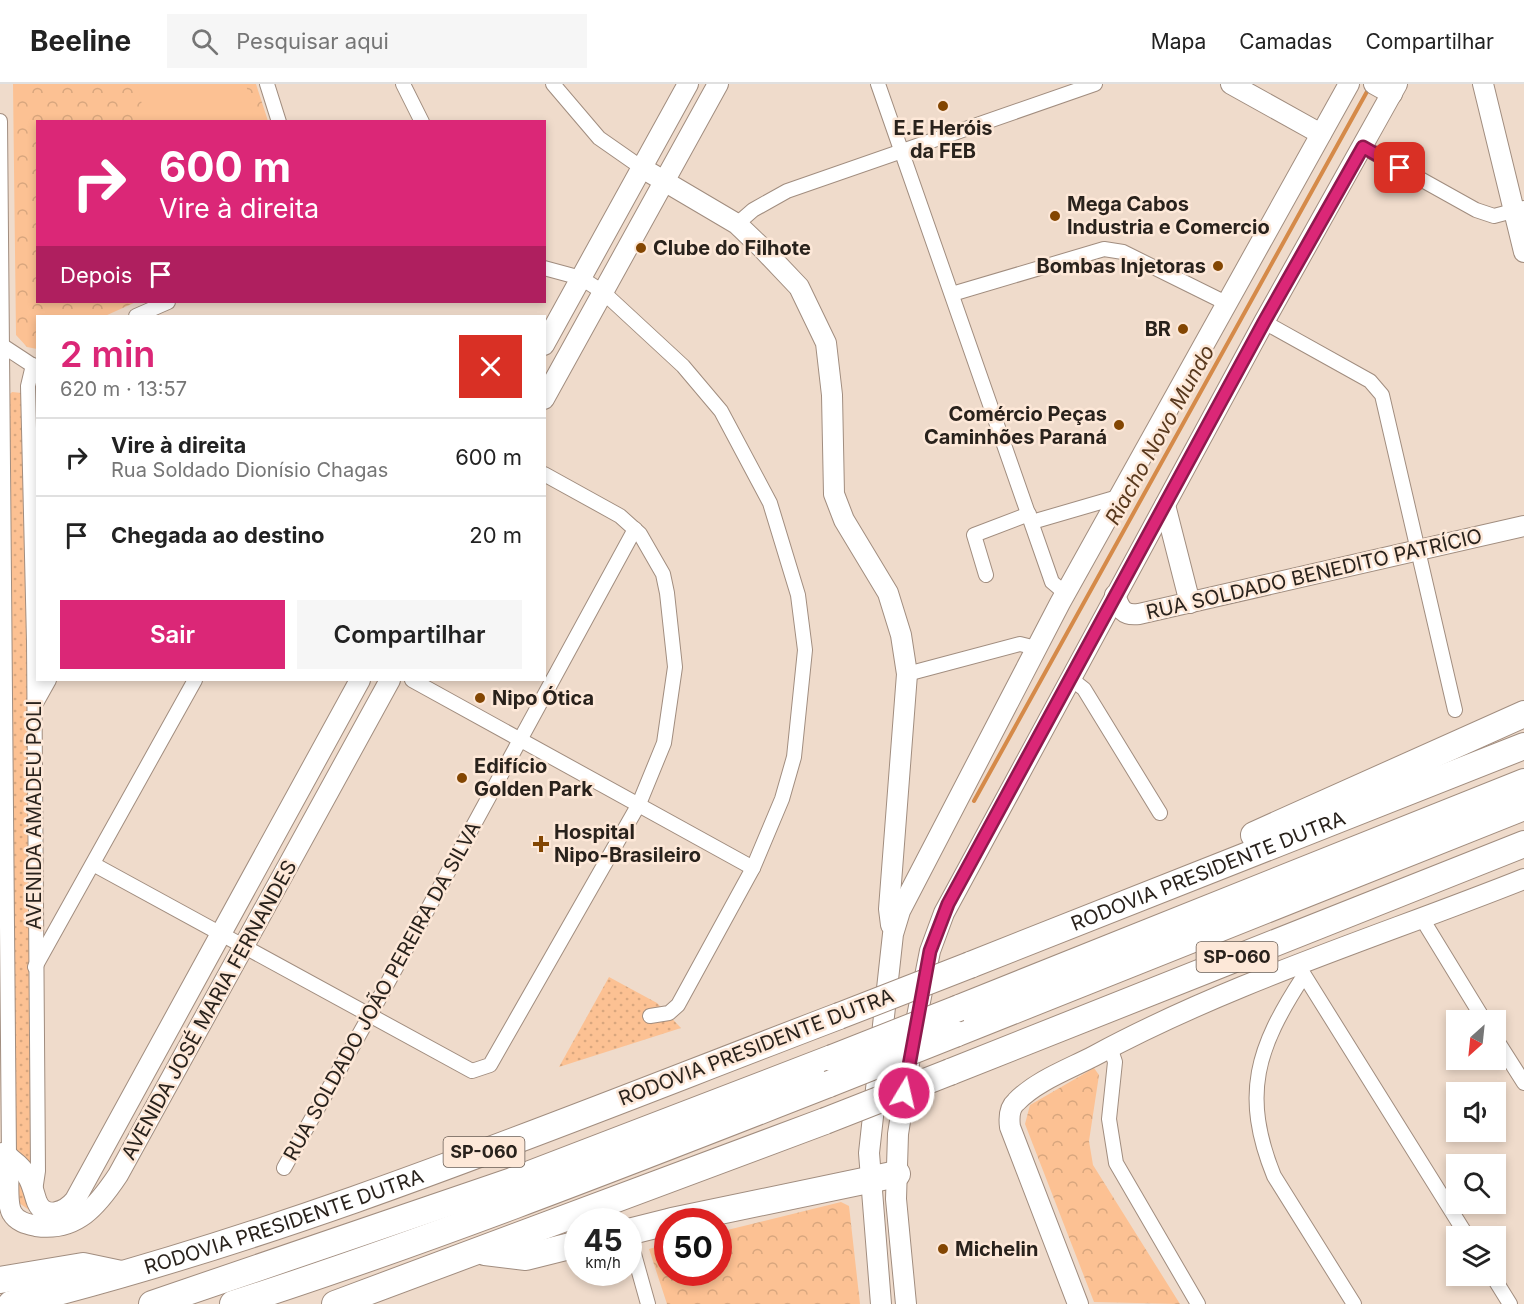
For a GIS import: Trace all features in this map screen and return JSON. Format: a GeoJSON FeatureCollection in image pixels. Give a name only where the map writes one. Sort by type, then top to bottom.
{"type":"FeatureCollection","features":[{"type":"Feature","properties":{"kind":"highway"},"geometry":{"type":"LineString","coordinates":[[1203,872],[1226,851],[1268,828],[1524,714]]}},
{"type":"Feature","properties":{"kind":"highway","name":"RODOVIA PRESIDENTE DUTRA"},"geometry":{"type":"LineString","coordinates":[[11,1304],[125,1274],[293,1222],[839,1016],[1524,746]]}},
{"type":"Feature","properties":{"kind":"highway","name":"RODOVIA PRESIDENTE DUTRA"},"geometry":{"type":"LineString","coordinates":[[233,1304],[508,1208],[956,1034],[1524,782]]}},
{"type":"Feature","properties":{"kind":"highway"},"geometry":{"type":"LineString","coordinates":[[1423,786],[1408,807],[1245,881],[1233,910],[1267,920],[1524,828]]}},
{"type":"Feature","properties":{"kind":"highway","name":"RODOVIA PRESIDENTE DUTRA"},"geometry":{"type":"LineString","coordinates":[[152,1304],[313,1251],[512,1181],[959,1008],[1524,807]]}},
{"type":"Feature","properties":{"kind":"highway","name":"SP-060"},"geometry":{"type":"LineString","coordinates":[[335,1304],[825,1121],[1524,844]]}},
{"type":"Feature","properties":{"kind":"highway"},"geometry":{"type":"LineString","coordinates":[[732,1208],[897,1174]]}},
{"type":"Feature","properties":{"kind":"highway"},"geometry":{"type":"LineString","coordinates":[[478,1252],[526,1257],[564,1248]]}},
{"type":"Feature","properties":{"kind":"highway"},"geometry":{"type":"LineString","coordinates":[[0,1280],[83,1266],[125,1274]]}},
{"type":"Feature","properties":{"kind":"main road"},"geometry":{"type":"LineString","coordinates":[[546,341],[688,84]]}},
{"type":"Feature","properties":{"kind":"main road"},"geometry":{"type":"LineString","coordinates":[[546,395],[718,84]]}},
{"type":"Feature","properties":{"kind":"main road"},"geometry":{"type":"LineString","coordinates":[[1231,84],[1321,134]]}},
{"type":"Feature","properties":{"kind":"main road"},"geometry":{"type":"LineString","coordinates":[[881,1304],[868,1179],[870,1136],[893,934],[900,910],[1065,593],[1349,84]]}},
{"type":"Feature","properties":{"kind":"main road"},"geometry":{"type":"LineString","coordinates":[[1484,84],[1519,209],[1524,252]]}},
{"type":"Feature","properties":{"kind":"main road"},"geometry":{"type":"LineString","coordinates":[[906,1304],[896,1199],[898,1134],[927,963],[944,912],[1264,322],[1363,147],[1387,88]]}},
{"type":"Feature","properties":{"kind":"main road"},"geometry":{"type":"LineString","coordinates":[[642,168],[737,224],[799,287],[826,343],[832,395],[834,494],[844,520],[888,593],[901,635],[907,674],[889,909],[893,934]]}},
{"type":"Feature","properties":{"kind":"main road"},"geometry":{"type":"LineString","coordinates":[[1165,504],[1190,603]]}},
{"type":"Feature","properties":{"kind":"main road","name":"RUA SOLDADO BENEDITO PATRÍCIO"},"geometry":{"type":"LineString","coordinates":[[1115,595],[1121,610],[1129,615],[1524,526]]}},
{"type":"Feature","properties":{"kind":"main road","name":"AVENIDA JOSÉ MARIA FERNANDES"},"geometry":{"type":"LineString","coordinates":[[35,1193],[38,1204],[45,1211],[58,1213],[68,1208],[359,681]]}},
{"type":"Feature","properties":{"kind":"main road","name":"AVENIDA JOSÉ MARIA FERNANDES"},"geometry":{"type":"LineString","coordinates":[[5,1155],[10,1208],[17,1219],[25,1224],[61,1226],[75,1221],[88,1215],[108,1191],[389,681]]}},
{"type":"Feature","properties":{"kind":"main road"},"geometry":{"type":"LineString","coordinates":[[1078,1304],[1010,1127],[1010,1113],[1014,1103],[1037,1087],[1157,1024],[1301,971],[1421,917],[1518,886]]}},
{"type":"Feature","properties":{"kind":"main road"},"geometry":{"type":"LineString","coordinates":[[5,1155],[29,1178],[35,1193]]}},
{"type":"Feature","properties":{"kind":"main road"},"geometry":{"type":"LineString","coordinates":[[86,1179],[108,1191]]}},
{"type":"Feature","properties":{"kind":"main road"},"geometry":{"type":"LineString","coordinates":[[877,1267],[893,1280],[897,1304]]}},
{"type":"Feature","properties":{"kind":"street"},"geometry":{"type":"LineString","coordinates":[[267,84],[278,120]]}},
{"type":"Feature","properties":{"kind":"street"},"geometry":{"type":"LineString","coordinates":[[403,84],[421,120]]}},
{"type":"Feature","properties":{"kind":"street"},"geometry":{"type":"LineString","coordinates":[[553,84],[599,138],[642,168]]}},
{"type":"Feature","properties":{"kind":"street"},"geometry":{"type":"LineString","coordinates":[[878,84],[1052,582],[1065,593]]}},
{"type":"Feature","properties":{"kind":"street"},"geometry":{"type":"LineString","coordinates":[[737,224],[753,210],[787,191],[1095,84]]}},
{"type":"Feature","properties":{"kind":"street","name":"AVENIDA AMADEU POLI"},"geometry":{"type":"LineString","coordinates":[[0,121],[4,392],[5,1155]]}},
{"type":"Feature","properties":{"kind":"street"},"geometry":{"type":"LineString","coordinates":[[1363,147],[1476,210],[1494,216],[1519,209]]}},
{"type":"Feature","properties":{"kind":"street"},"geometry":{"type":"LineString","coordinates":[[952,294],[1104,249],[1129,254],[1226,303]]}},
{"type":"Feature","properties":{"kind":"street"},"geometry":{"type":"LineString","coordinates":[[546,268],[581,278],[603,292],[683,366],[721,411],[770,503],[798,595],[805,650],[794,757],[768,838],[678,1005],[669,1013],[650,1017]]}},
{"type":"Feature","properties":{"kind":"street"},"geometry":{"type":"LineString","coordinates":[[138,315],[166,303]]}},
{"type":"Feature","properties":{"kind":"street"},"geometry":{"type":"LineString","coordinates":[[1264,322],[1377,387],[1384,404],[1455,710]]}},
{"type":"Feature","properties":{"kind":"street"},"geometry":{"type":"LineString","coordinates":[[2,346],[36,366]]}},
{"type":"Feature","properties":{"kind":"street","name":"AVENIDA AMADEU POLI"},"geometry":{"type":"LineString","coordinates":[[35,1193],[38,1171],[34,969],[36,642],[29,397],[36,366]]}},
{"type":"Feature","properties":{"kind":"street"},"geometry":{"type":"LineString","coordinates":[[4,392],[10,388],[22,389],[29,397]]}},
{"type":"Feature","properties":{"kind":"street"},"geometry":{"type":"LineString","coordinates":[[93,864],[472,1071],[483,1069],[496,1060],[639,804],[664,743],[675,668],[663,574],[635,529],[620,516],[546,475]]}},
{"type":"Feature","properties":{"kind":"street"},"geometry":{"type":"LineString","coordinates":[[986,575],[973,536],[976,532],[1118,497]]}},
{"type":"Feature","properties":{"kind":"street","name":"RUA SOLDADO JOÃO PEREIRA DA SILVA"},"geometry":{"type":"LineString","coordinates":[[284,1168],[370,1016],[635,529]]}},
{"type":"Feature","properties":{"kind":"street"},"geometry":{"type":"LineString","coordinates":[[907,674],[1020,644],[1036,648]]}},
{"type":"Feature","properties":{"kind":"street"},"geometry":{"type":"LineString","coordinates":[[1070,678],[1084,690],[1160,813]]}},
{"type":"Feature","properties":{"kind":"street"},"geometry":{"type":"LineString","coordinates":[[34,707],[48,681]]}},
{"type":"Feature","properties":{"kind":"street"},"geometry":{"type":"LineString","coordinates":[[34,969],[194,681]]}},
{"type":"Feature","properties":{"kind":"street"},"geometry":{"type":"LineString","coordinates":[[414,681],[753,868]]}},
{"type":"Feature","properties":{"kind":"street"},"geometry":{"type":"LineString","coordinates":[[34,909],[48,920],[63,918]]}},
{"type":"Feature","properties":{"kind":"street"},"geometry":{"type":"LineString","coordinates":[[1421,917],[1478,1010]]}},
{"type":"Feature","properties":{"kind":"street"},"geometry":{"type":"LineString","coordinates":[[1301,971],[1461,1226]]}},
{"type":"Feature","properties":{"kind":"street"},"geometry":{"type":"LineString","coordinates":[[1301,971],[1281,1010],[1258,1067],[1257,1113],[1266,1156],[1274,1176],[1354,1304]]}},
{"type":"Feature","properties":{"kind":"street"},"geometry":{"type":"LineString","coordinates":[[1110,1047],[1115,1062],[1109,1119],[1116,1163],[1198,1304]]}},
{"type":"Feature","properties":{"kind":"street"},"geometry":{"type":"LineString","coordinates":[[1506,1055],[1524,1083]]}},
{"type":"Feature","properties":{"kind":"street"},"geometry":{"type":"LineString","coordinates":[[642,1282],[648,1304]]}},
{"type":"Feature","properties":{"kind":"street"},"geometry":{"type":"LineString","coordinates":[[1499,1286],[1510,1304]]}},
{"type":"Feature","properties":{"kind":"green space"},"geometry":{"type":"Polygon","coordinates":[[[13,84],[256,84],[268,120],[36,120],[36,303],[134,303],[107,315],[36,315],[36,349],[27,347],[16,335],[13,84]]]}},
{"type":"Feature","properties":{"kind":"green space"},"geometry":{"type":"Polygon","coordinates":[[[137,84],[246,84],[254,120],[146,120],[137,84]]]}},
{"type":"Feature","properties":{"kind":"green space"},"geometry":{"type":"Polygon","coordinates":[[[12,392],[22,393],[26,400],[32,1170],[15,1150],[8,396],[12,392]]]}},
{"type":"Feature","properties":{"kind":"green space"},"geometry":{"type":"Polygon","coordinates":[[[609,977],[657,1003],[681,1028],[559,1067],[609,977]]]}},
{"type":"Feature","properties":{"kind":"green space"},"geometry":{"type":"Polygon","coordinates":[[[1094,1068],[1099,1075],[1089,1141],[1093,1165],[1180,1304],[1094,1302],[1025,1124],[1030,1105],[1094,1068]]]}},
{"type":"Feature","properties":{"kind":"green space"},"geometry":{"type":"Polygon","coordinates":[[[18,1170],[35,1214],[19,1203],[18,1170]]]}},
{"type":"Feature","properties":{"kind":"green space"},"geometry":{"type":"Polygon","coordinates":[[[841,1202],[849,1206],[860,1304],[667,1304],[661,1286],[732,1286],[732,1229],[841,1202]]]}},
{"type":"Feature","properties":{"kind":"green space"},"geometry":{"type":"Polygon","coordinates":[[[654,1248],[654,1264],[649,1249],[654,1248]]]}},
{"type":"Feature","properties":{"kind":"waterway","name":"Riacho Novo Mundo"},"geometry":{"type":"LineString","coordinates":[[974,801],[1369,88]]}},
{"type":"Feature","properties":{"kind":"place","name":"E.E Heróis da FEB"},"geometry":{"type":"Point","coordinates":[943,106]}},
{"type":"Feature","properties":{"kind":"place","name":"Mega Cabos Industria e Comercio"},"geometry":{"type":"Point","coordinates":[1055,216]}},
{"type":"Feature","properties":{"kind":"place","name":"Clube do Filhote"},"geometry":{"type":"Point","coordinates":[641,248]}},
{"type":"Feature","properties":{"kind":"place","name":"Bombas Injetoras"},"geometry":{"type":"Point","coordinates":[1218,266]}},
{"type":"Feature","properties":{"kind":"place","name":"BR"},"geometry":{"type":"Point","coordinates":[1183,329]}},
{"type":"Feature","properties":{"kind":"place","name":"Comércio Peças Caminhões Paraná"},"geometry":{"type":"Point","coordinates":[1119,425]}},
{"type":"Feature","properties":{"kind":"place","name":"Nipo Ótica"},"geometry":{"type":"Point","coordinates":[480,698]}},
{"type":"Feature","properties":{"kind":"place","name":"Edifício Golden Park"},"geometry":{"type":"Point","coordinates":[462,778]}},
{"type":"Feature","properties":{"kind":"place","name":"Hospital Nipo-Brasileiro"},"geometry":{"type":"Point","coordinates":[541,844]}},
{"type":"Feature","properties":{"kind":"place","name":"Michelin"},"geometry":{"type":"Point","coordinates":[943,1249]}},
{"type":"Feature","properties":{"kind":"route"},"geometry":{"type":"LineString","coordinates":[[904,1093],[930,951],[948,904],[1264,322],[1363,147],[1400,168]]}}]}
